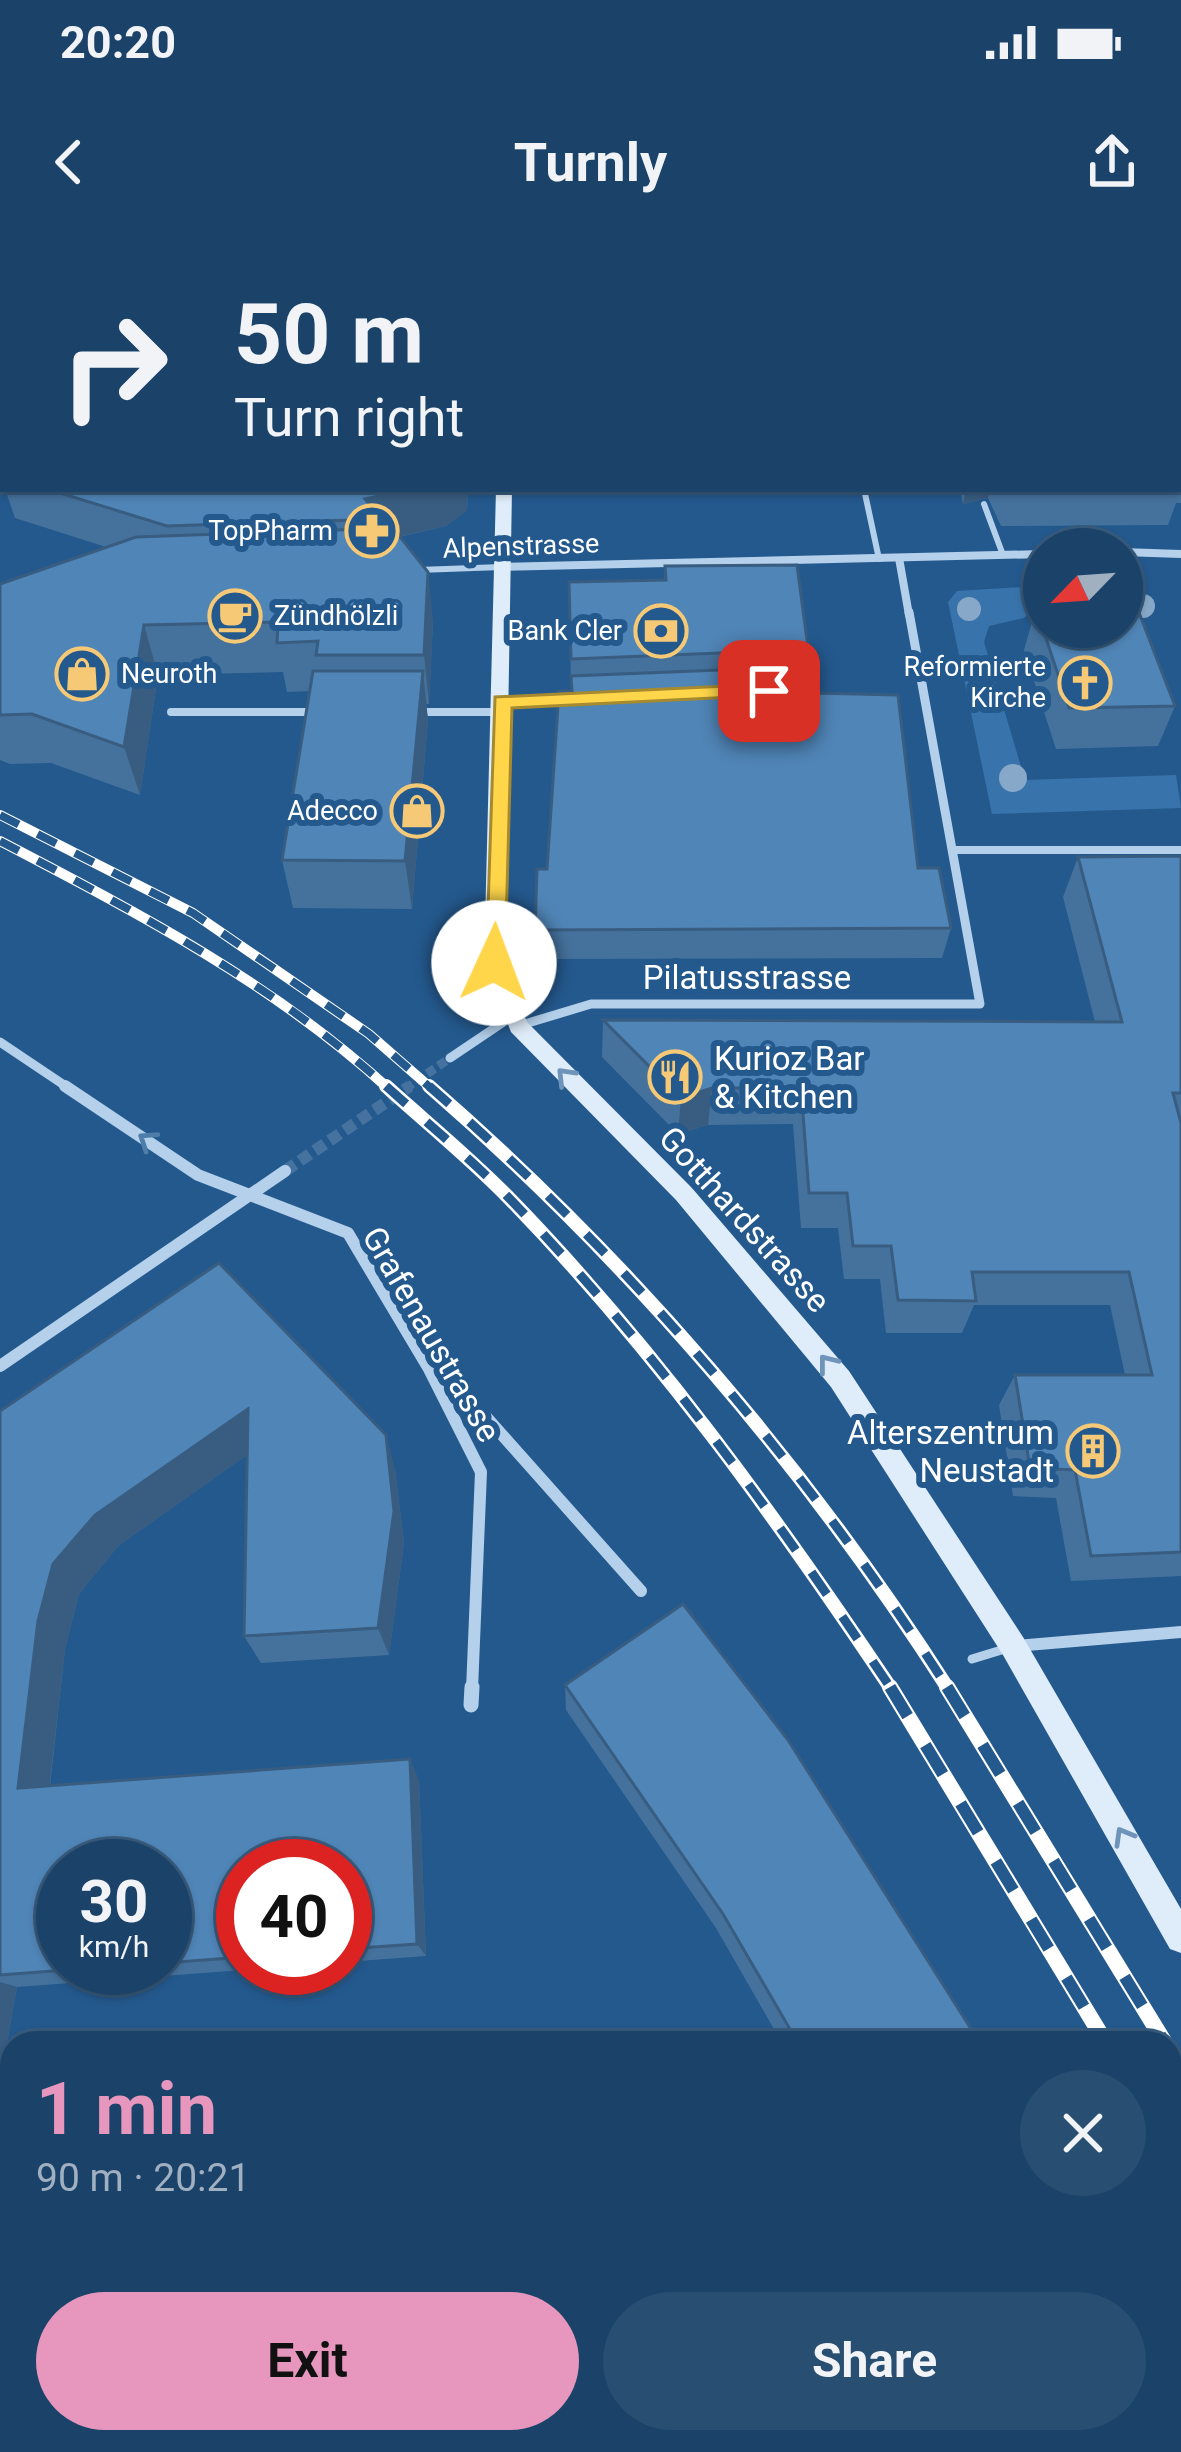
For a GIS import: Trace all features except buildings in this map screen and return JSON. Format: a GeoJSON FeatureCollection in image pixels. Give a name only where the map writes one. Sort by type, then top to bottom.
{"type":"FeatureCollection","features":[{"type":"Feature","properties":{"kind":"street","name":"Gotthardstrasse"},"geometry":{"type":"LineString","coordinates":[[504,492],[494,963],[514,1021],[684,1194],[840,1379],[1013,1646],[1181,1938]]}},
{"type":"Feature","properties":{"kind":"street"},"geometry":{"type":"LineString","coordinates":[[1143,551],[1178,550]]}},
{"type":"Feature","properties":{"kind":"street","name":"Alpenstrasse"},"geometry":{"type":"LineString","coordinates":[[502,567],[1023,555]]}},
{"type":"Feature","properties":{"kind":"street"},"geometry":{"type":"LineString","coordinates":[[899,558],[952,850]]}},
{"type":"Feature","properties":{"kind":"street","name":"Pilatusstrasse"},"geometry":{"type":"LineString","coordinates":[[514,1021],[591,1004],[980,1004],[952,850]]}},
{"type":"Feature","properties":{"kind":"street"},"geometry":{"type":"LineString","coordinates":[[450,1058],[514,1021]]}},
{"type":"Feature","properties":{"kind":"street","name":"Grafenaustrasse"},"geometry":{"type":"LineString","coordinates":[[0,1042],[199,1175],[348,1233],[429,1369],[481,1472],[471,1705]]}},
{"type":"Feature","properties":{"kind":"street"},"geometry":{"type":"LineString","coordinates":[[0,1366],[285,1171]]}},
{"type":"Feature","properties":{"kind":"street"},"geometry":{"type":"LineString","coordinates":[[429,1369],[480,1410],[641,1591]]}},
{"type":"Feature","properties":{"kind":"street"},"geometry":{"type":"LineString","coordinates":[[1013,1646],[1181,1632]]}},
{"type":"Feature","properties":{"kind":"lane"},"geometry":{"type":"LineString","coordinates":[[865,492],[879,559]]}},
{"type":"Feature","properties":{"kind":"lane"},"geometry":{"type":"LineString","coordinates":[[984,504],[1003,556]]}},
{"type":"Feature","properties":{"kind":"lane","name":"Alpenstrasse"},"geometry":{"type":"LineString","coordinates":[[406,570],[502,567]]}},
{"type":"Feature","properties":{"kind":"lane"},"geometry":{"type":"LineString","coordinates":[[411,712],[586,698]]}},
{"type":"Feature","properties":{"kind":"lane"},"geometry":{"type":"LineString","coordinates":[[171,712],[339,712]]}},
{"type":"Feature","properties":{"kind":"lane"},"geometry":{"type":"LineString","coordinates":[[952,850],[1181,850]]}},
{"type":"Feature","properties":{"kind":"lane"},"geometry":{"type":"LineString","coordinates":[[972,1659],[1013,1646]]}},
{"type":"Feature","properties":{"kind":"shaded area"},"geometry":{"type":"Polygon","coordinates":[[[1023,587],[1023,618],[989,626],[984,642],[1025,780],[1176,775],[1181,808],[992,814],[948,602],[957,591],[1023,587]]]}},
{"type":"Feature","properties":{"kind":"tunnel"},"geometry":{"type":"LineString","coordinates":[[405,1089],[450,1058]]}},
{"type":"Feature","properties":{"kind":"tunnel"},"geometry":{"type":"LineString","coordinates":[[285,1171],[410,1086]]}},
{"type":"Feature","properties":{"kind":"railway"},"geometry":{"type":"LineString","coordinates":[[0,815],[193,913],[369,1034],[432,1089]]}},
{"type":"Feature","properties":{"kind":"railway"},"geometry":{"type":"LineString","coordinates":[[0,841],[203,952],[299,1016],[389,1089]]}},
{"type":"Feature","properties":{"kind":"railway"},"geometry":{"type":"LineString","coordinates":[[386,1086],[508,1197],[613,1313],[758,1498],[890,1688]]}},
{"type":"Feature","properties":{"kind":"railway"},"geometry":{"type":"LineString","coordinates":[[429,1086],[575,1222],[710,1369],[836,1526],[949,1690]]}},
{"type":"Feature","properties":{"kind":"railway"},"geometry":{"type":"LineString","coordinates":[[947,1687],[1158,2031]]}},
{"type":"Feature","properties":{"kind":"railway"},"geometry":{"type":"LineString","coordinates":[[890,1688],[1099,2031]]}},
{"type":"Feature","properties":{"kind":"place","name":"TopPharm"},"geometry":{"type":"Point","coordinates":[372,531]}},
{"type":"Feature","properties":{"kind":"place","name":"Zündhölzli"},"geometry":{"type":"Point","coordinates":[235,616]}},
{"type":"Feature","properties":{"kind":"place","name":"Bank Cler"},"geometry":{"type":"Point","coordinates":[661,631]}},
{"type":"Feature","properties":{"kind":"place","name":"Neuroth"},"geometry":{"type":"Point","coordinates":[82,674]}},
{"type":"Feature","properties":{"kind":"place","name":"Reformierte Kirche"},"geometry":{"type":"Point","coordinates":[1085,683]}},
{"type":"Feature","properties":{"kind":"place","name":"Adecco"},"geometry":{"type":"Point","coordinates":[417,811]}},
{"type":"Feature","properties":{"kind":"place","name":"Kurioz Bar & Kitchen"},"geometry":{"type":"Point","coordinates":[675,1077]}},
{"type":"Feature","properties":{"kind":"place","name":"Alterszentrum Neustadt"},"geometry":{"type":"Point","coordinates":[1093,1451]}},
{"type":"Feature","properties":{"kind":"route"},"geometry":{"type":"LineString","coordinates":[[494,963],[502,701],[769,691]]}}]}
